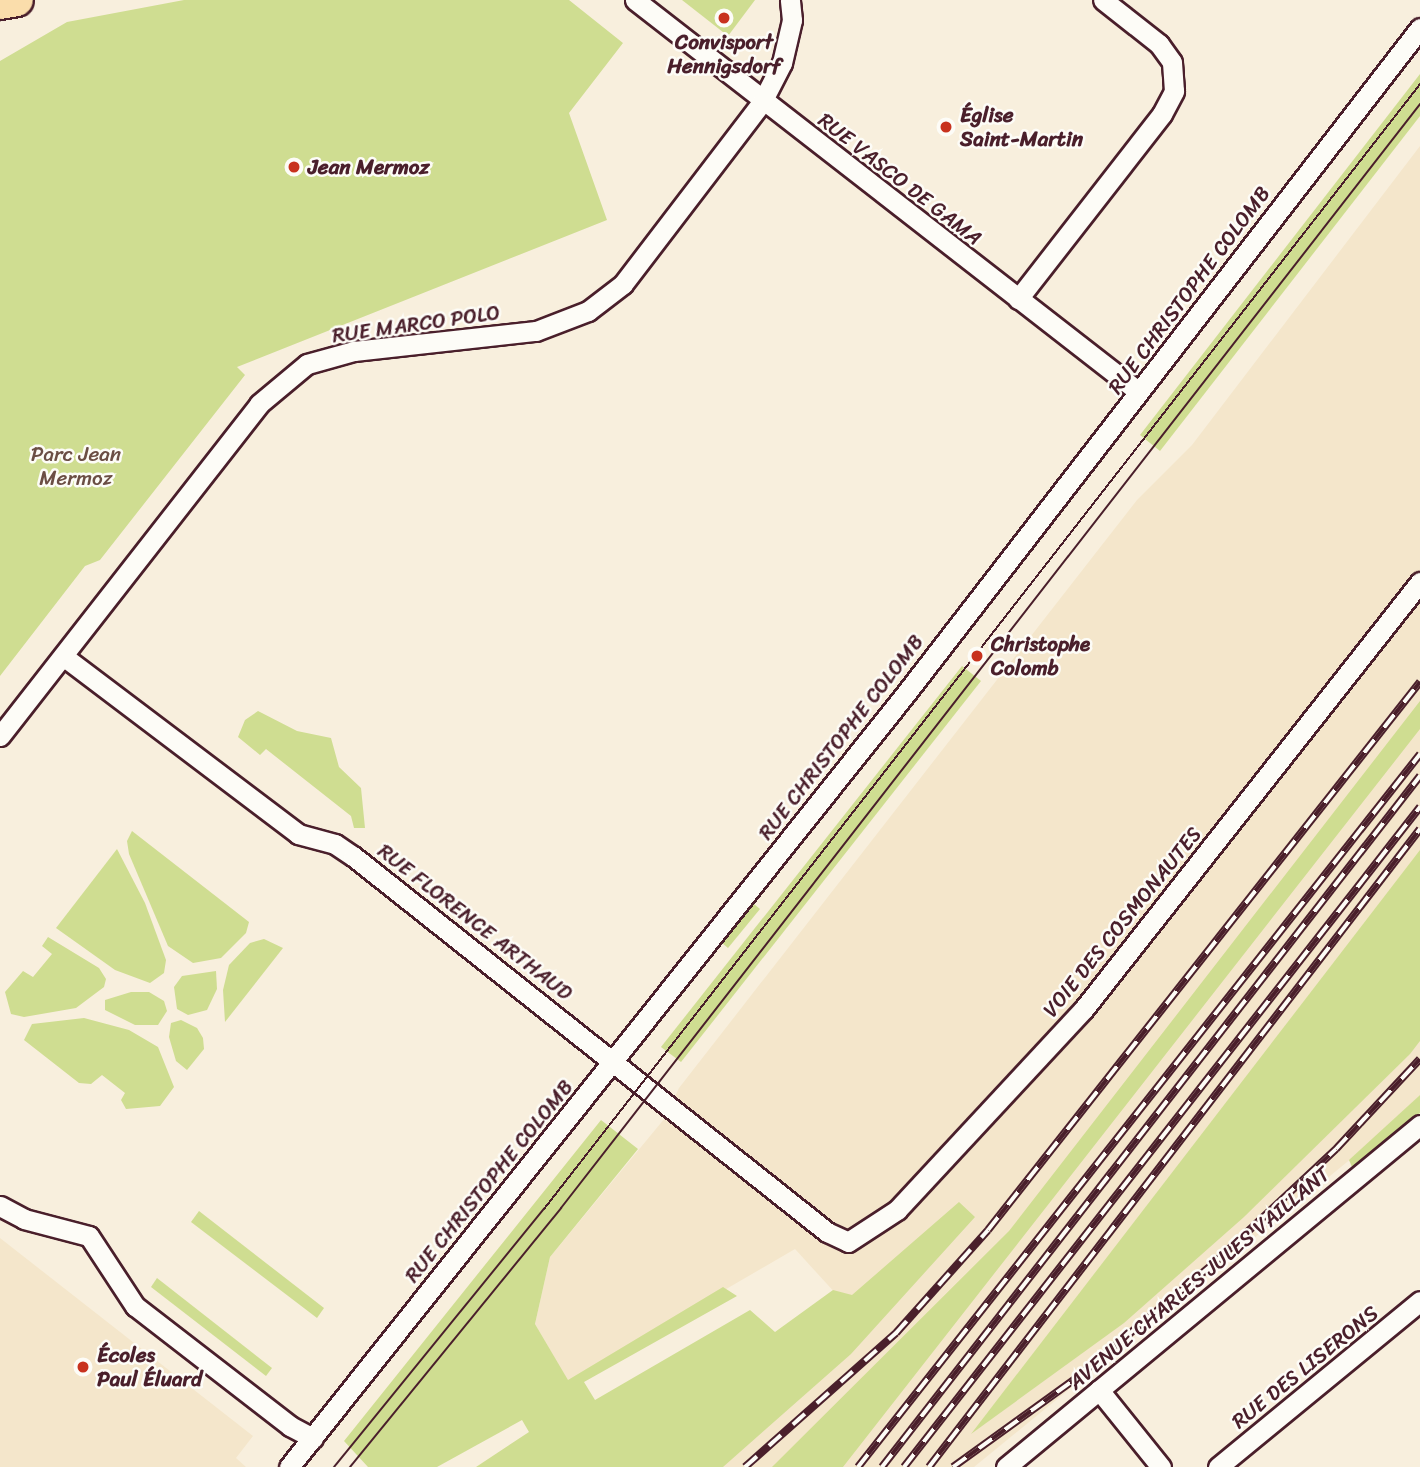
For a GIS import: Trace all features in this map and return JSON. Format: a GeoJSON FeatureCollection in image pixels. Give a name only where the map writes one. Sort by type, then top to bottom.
{"type":"FeatureCollection","features":[{"type":"Feature","properties":{"kind":"main road"},"geometry":{"type":"LineString","coordinates":[[0,3],[17,0]]}},
{"type":"Feature","properties":{"kind":"street","name":"RUE VASCO DE GAMA"},"geometry":{"type":"LineString","coordinates":[[635,0],[762,102],[1139,392]]}},
{"type":"Feature","properties":{"kind":"street","name":"RUE MARCO POLO"},"geometry":{"type":"LineString","coordinates":[[0,736],[259,404],[307,364],[354,351],[536,331],[588,311],[623,285],[762,102],[782,64],[792,20],[790,0]]}},
{"type":"Feature","properties":{"kind":"street"},"geometry":{"type":"LineString","coordinates":[[1018,299],[1162,114],[1174,91],[1172,62],[1159,44],[1103,0]]}},
{"type":"Feature","properties":{"kind":"street","name":"RUE CHRISTOPHE COLOMB"},"geometry":{"type":"LineString","coordinates":[[289,1467],[615,1062],[1420,28]]}},
{"type":"Feature","properties":{"kind":"street","name":"VOIE DES COSMONAUTES"},"geometry":{"type":"LineString","coordinates":[[848,1241],[897,1210],[1083,1010],[1420,582]]}},
{"type":"Feature","properties":{"kind":"street","name":"RUE FLORENCE ARTHAUD"},"geometry":{"type":"LineString","coordinates":[[63,656],[298,834],[335,844],[353,856],[827,1232],[848,1241]]}},
{"type":"Feature","properties":{"kind":"street","name":"AVENUE CHARLES JULES VAILLANT"},"geometry":{"type":"LineString","coordinates":[[1006,1467],[1420,1125]]}},
{"type":"Feature","properties":{"kind":"street"},"geometry":{"type":"LineString","coordinates":[[0,1206],[24,1219],[89,1236],[135,1306],[289,1426],[313,1438]]}},
{"type":"Feature","properties":{"kind":"street","name":"RUE DES LISERONS"},"geometry":{"type":"LineString","coordinates":[[1218,1467],[1420,1301]]}},
{"type":"Feature","properties":{"kind":"street"},"geometry":{"type":"LineString","coordinates":[[1099,1390],[1161,1467]]}},
{"type":"Feature","properties":{"kind":"shaded area"},"geometry":{"type":"Polygon","coordinates":[[[1420,146],[1420,1095],[1374,1140],[974,1467],[698,1467],[869,1330],[795,1249],[568,1381],[535,1324],[550,1257],[665,1118],[679,1088],[1137,500],[1192,445],[1420,146]]]}},
{"type":"Feature","properties":{"kind":"shaded area","name":"Écoles Paul Éluard"},"geometry":{"type":"Polygon","coordinates":[[[0,1238],[253,1436],[236,1458],[246,1467],[0,1467],[0,1238]]]}},
{"type":"Feature","properties":{"kind":"green space","name":"Jean Mermoz"},"geometry":{"type":"Polygon","coordinates":[[[184,0],[569,0],[623,43],[569,113],[607,220],[237,367],[245,375],[100,560],[85,566],[0,676],[0,61],[67,22],[184,0]]]}},
{"type":"Feature","properties":{"kind":"green space","name":"Convisport Hennigsdorf"},"geometry":{"type":"Polygon","coordinates":[[[682,0],[755,0],[728,36],[682,0]]]}},
{"type":"Feature","properties":{"kind":"green space"},"geometry":{"type":"Polygon","coordinates":[[[1420,74],[1420,116],[1160,451],[1140,435],[1420,74]]]}},
{"type":"Feature","properties":{"kind":"green space"},"geometry":{"type":"Polygon","coordinates":[[[962,666],[981,681],[681,1062],[661,1047],[962,666]]]}},
{"type":"Feature","properties":{"kind":"green space"},"geometry":{"type":"Polygon","coordinates":[[[1420,701],[1420,729],[843,1467],[772,1467],[1009,1231],[1420,701]]]}},
{"type":"Feature","properties":{"kind":"green space"},"geometry":{"type":"Polygon","coordinates":[[[258,711],[297,731],[331,738],[339,767],[361,788],[365,828],[354,828],[351,816],[266,749],[260,755],[238,737],[245,720],[258,711]]]}},
{"type":"Feature","properties":{"kind":"green space"},"geometry":{"type":"Polygon","coordinates":[[[132,831],[249,922],[246,933],[221,958],[193,963],[168,946],[129,854],[127,841],[132,831]]]}},
{"type":"Feature","properties":{"kind":"green space"},"geometry":{"type":"Polygon","coordinates":[[[117,849],[145,903],[166,960],[164,973],[150,983],[115,970],[56,928],[117,849]]]}},
{"type":"Feature","properties":{"kind":"green space"},"geometry":{"type":"Polygon","coordinates":[[[1420,850],[1420,1041],[1410,1054],[1244,1217],[1124,1323],[971,1434],[1420,850]]]}},
{"type":"Feature","properties":{"kind":"green space"},"geometry":{"type":"Polygon","coordinates":[[[754,904],[760,909],[728,948],[722,943],[754,904]]]}},
{"type":"Feature","properties":{"kind":"green space"},"geometry":{"type":"Polygon","coordinates":[[[48,937],[99,968],[106,979],[104,987],[76,1008],[24,1017],[11,1014],[5,992],[23,971],[33,977],[52,954],[42,946],[48,937]]]}},
{"type":"Feature","properties":{"kind":"green space"},"geometry":{"type":"Polygon","coordinates":[[[264,939],[283,948],[225,1022],[223,990],[229,965],[250,943],[264,939]]]}},
{"type":"Feature","properties":{"kind":"green space"},"geometry":{"type":"Polygon","coordinates":[[[216,971],[217,989],[207,1010],[188,1015],[177,1009],[174,987],[182,976],[216,971]]]}},
{"type":"Feature","properties":{"kind":"green space"},"geometry":{"type":"Polygon","coordinates":[[[131,992],[149,992],[164,1001],[167,1011],[158,1025],[135,1025],[105,1010],[105,1000],[131,992]]]}},
{"type":"Feature","properties":{"kind":"green space"},"geometry":{"type":"Polygon","coordinates":[[[84,1018],[129,1030],[158,1047],[174,1087],[160,1106],[126,1109],[121,1100],[125,1093],[102,1075],[91,1084],[79,1083],[24,1040],[32,1024],[84,1018]]]}},
{"type":"Feature","properties":{"kind":"green space"},"geometry":{"type":"Polygon","coordinates":[[[181,1020],[197,1028],[203,1038],[204,1049],[187,1070],[176,1061],[169,1037],[171,1023],[181,1020]]]}},
{"type":"Feature","properties":{"kind":"green space"},"geometry":{"type":"Polygon","coordinates":[[[1420,1095],[1420,1113],[1352,1167],[1349,1160],[1420,1095]]]}},
{"type":"Feature","properties":{"kind":"green space"},"geometry":{"type":"Polygon","coordinates":[[[601,1120],[638,1149],[550,1257],[535,1324],[568,1380],[723,1287],[737,1296],[584,1382],[595,1400],[750,1310],[775,1332],[833,1290],[852,1295],[959,1202],[975,1217],[851,1354],[723,1467],[476,1467],[529,1432],[522,1420],[437,1467],[368,1467],[344,1441],[601,1120]]]}},
{"type":"Feature","properties":{"kind":"green space"},"geometry":{"type":"Polygon","coordinates":[[[199,1211],[324,1308],[317,1318],[191,1222],[199,1211]]]}},
{"type":"Feature","properties":{"kind":"green space"},"geometry":{"type":"Polygon","coordinates":[[[157,1278],[272,1368],[266,1376],[151,1287],[157,1278]]]}},
{"type":"Feature","properties":{"kind":"tram line"},"geometry":{"type":"LineString","coordinates":[[334,1467],[544,1209],[1420,84]]}},
{"type":"Feature","properties":{"kind":"tram line"},"geometry":{"type":"LineString","coordinates":[[350,1467],[561,1208],[1420,104]]}},
{"type":"Feature","properties":{"kind":"railway"},"geometry":{"type":"LineString","coordinates":[[745,1467],[896,1333],[988,1230],[1420,682]]}},
{"type":"Feature","properties":{"kind":"railway"},"geometry":{"type":"LineString","coordinates":[[858,1467],[1420,754]]}},
{"type":"Feature","properties":{"kind":"railway"},"geometry":{"type":"LineString","coordinates":[[882,1467],[1420,776]]}},
{"type":"Feature","properties":{"kind":"railway"},"geometry":{"type":"LineString","coordinates":[[904,1467],[1420,807]]}},
{"type":"Feature","properties":{"kind":"railway"},"geometry":{"type":"LineString","coordinates":[[929,1467],[1420,829]]}},
{"type":"Feature","properties":{"kind":"railway"},"geometry":{"type":"LineString","coordinates":[[953,1467],[1075,1379],[1212,1265],[1336,1149],[1420,1059]]}},
{"type":"Feature","properties":{"kind":"place","name":"Convisport Hennigsdorf"},"geometry":{"type":"Point","coordinates":[724,18]}},
{"type":"Feature","properties":{"kind":"place","name":"Église Saint-Martin"},"geometry":{"type":"Point","coordinates":[946,127]}},
{"type":"Feature","properties":{"kind":"place","name":"Jean Mermoz"},"geometry":{"type":"Point","coordinates":[294,167]}},
{"type":"Feature","properties":{"kind":"place","name":"Christophe Colomb"},"geometry":{"type":"Point","coordinates":[977,656]}},
{"type":"Feature","properties":{"kind":"place","name":"Écoles Paul Éluard"},"geometry":{"type":"Point","coordinates":[83,1367]}},
{"type":"Feature","properties":{"kind":"park label","name":"Parc Jean Mermoz"},"geometry":{"type":"Point","coordinates":[76,466]}}]}
